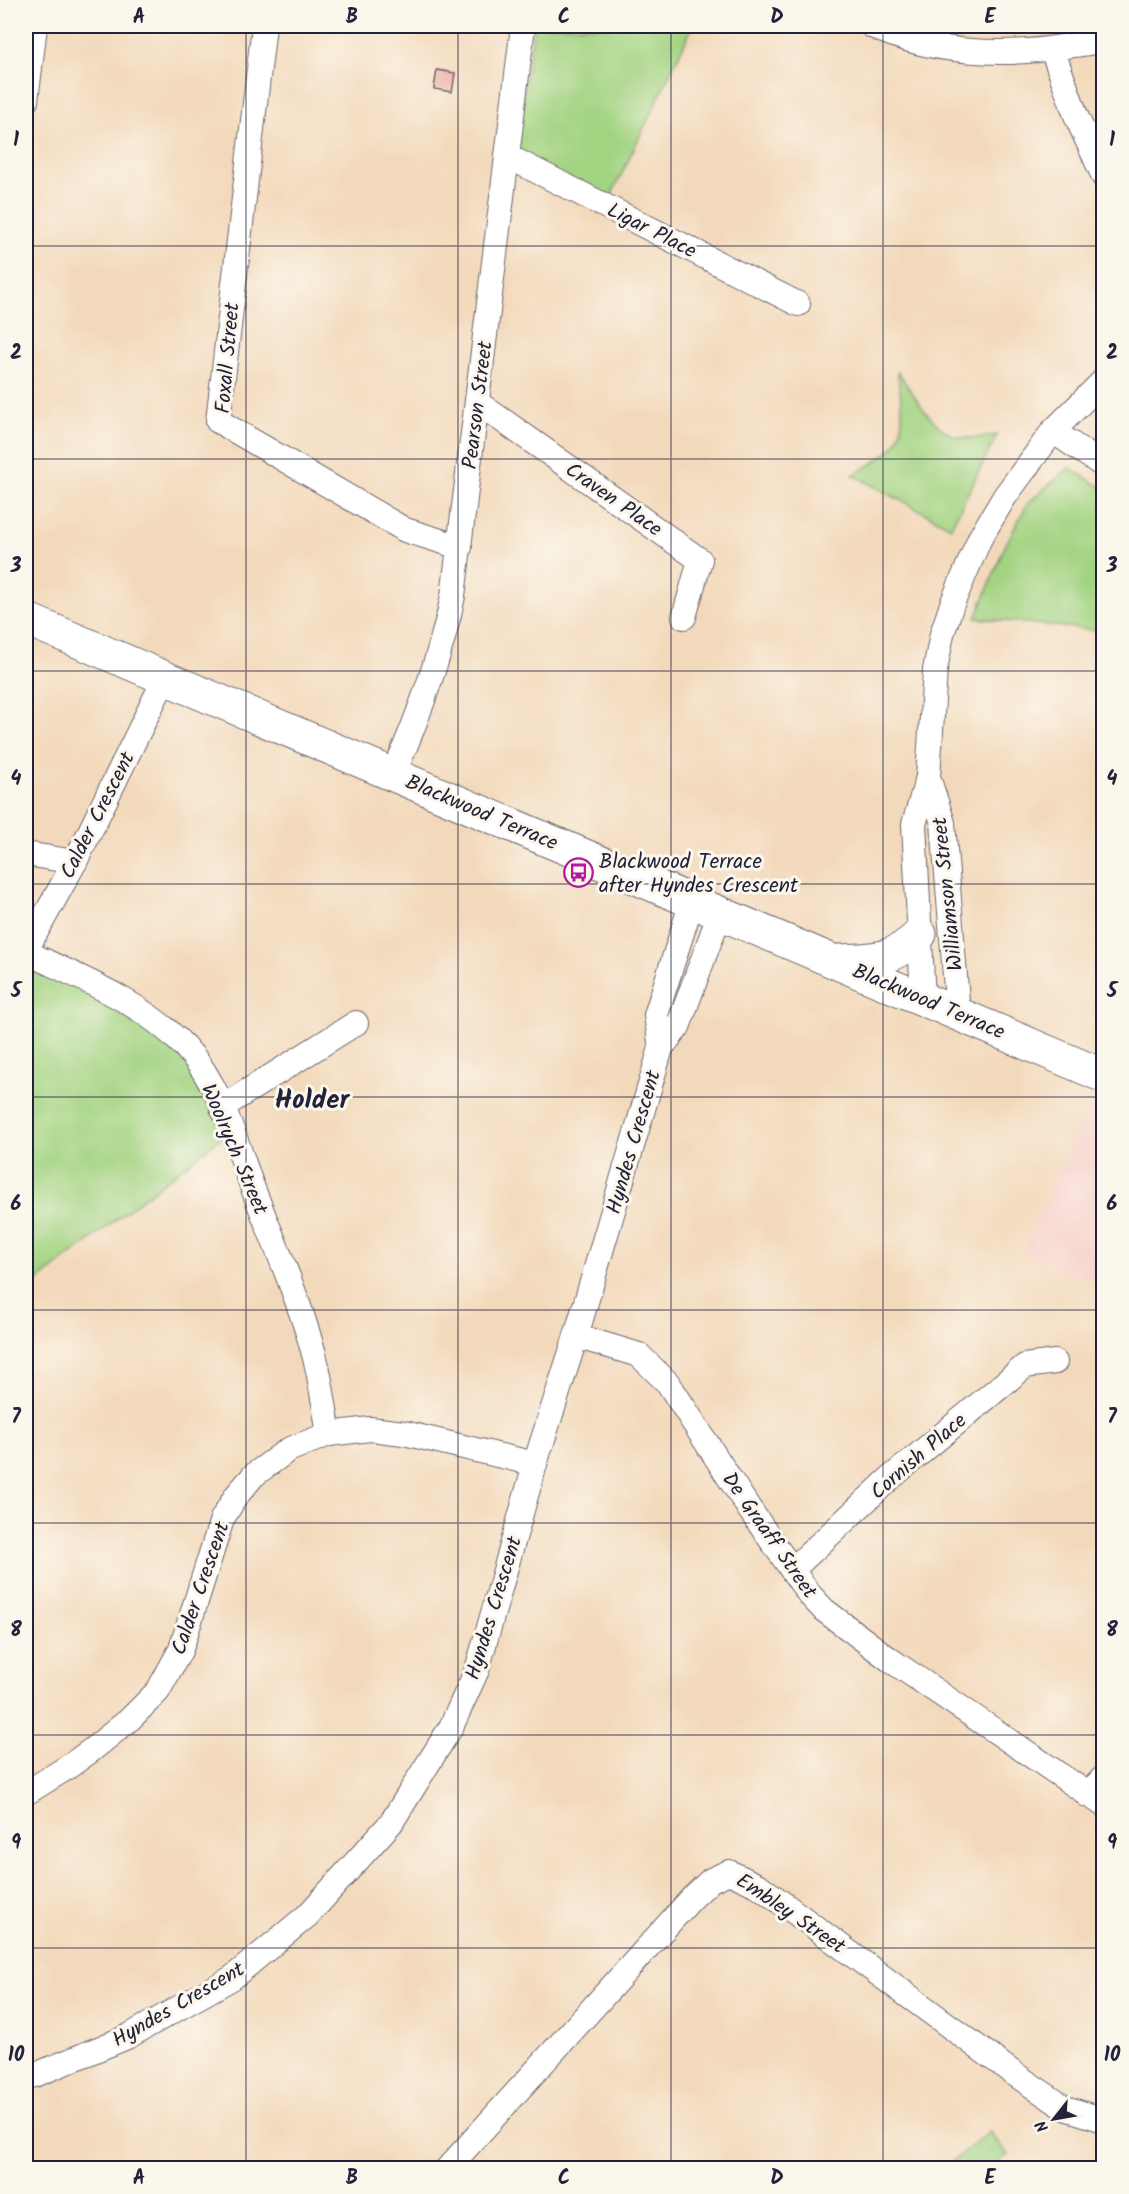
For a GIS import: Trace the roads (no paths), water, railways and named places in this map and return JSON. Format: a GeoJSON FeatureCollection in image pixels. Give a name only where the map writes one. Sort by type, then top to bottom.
{"type":"FeatureCollection","features":[{"type":"Feature","properties":{"kind":"street"},"geometry":{"type":"LineString","coordinates":[[26,101],[35,26]]}},
{"type":"Feature","properties":{"kind":"street","name":"Foxall Street"},"geometry":{"type":"LineString","coordinates":[[264,26],[218,421],[405,530],[460,547]]}},
{"type":"Feature","properties":{"kind":"street","name":"Pearson Street"},"geometry":{"type":"LineString","coordinates":[[393,775],[419,716],[439,658],[453,596],[523,26]]}},
{"type":"Feature","properties":{"kind":"street"},"geometry":{"type":"LineString","coordinates":[[872,26],[901,38],[933,45],[989,51],[1021,52],[1052,49],[1104,39]]}},
{"type":"Feature","properties":{"kind":"street"},"geometry":{"type":"LineString","coordinates":[[1052,49],[1077,118],[1104,177]]}},
{"type":"Feature","properties":{"kind":"street","name":"Ligar Place"},"geometry":{"type":"LineString","coordinates":[[507,156],[798,304]]}},
{"type":"Feature","properties":{"kind":"street","name":"Williamson Street"},"geometry":{"type":"LineString","coordinates":[[923,999],[914,824],[928,777],[934,670],[942,634],[980,538],[1000,504],[1036,451],[1104,380]]}},
{"type":"Feature","properties":{"kind":"street","name":"Craven Place"},"geometry":{"type":"LineString","coordinates":[[478,403],[700,560],[684,617]]}},
{"type":"Feature","properties":{"kind":"street"},"geometry":{"type":"LineString","coordinates":[[1053,431],[1104,466]]}},
{"type":"Feature","properties":{"kind":"street","name":"Blackwood Terrace"},"geometry":{"type":"LineString","coordinates":[[26,619],[1104,1076]]}},
{"type":"Feature","properties":{"kind":"street","name":"Calder Crescent"},"geometry":{"type":"LineString","coordinates":[[26,951],[75,862],[165,678]]}},
{"type":"Feature","properties":{"kind":"street","name":"Williamson Street"},"geometry":{"type":"LineString","coordinates":[[928,777],[943,823],[958,1014]]}},
{"type":"Feature","properties":{"kind":"street"},"geometry":{"type":"LineString","coordinates":[[26,854],[75,862]]}},
{"type":"Feature","properties":{"kind":"street","name":"Hyndes Crescent"},"geometry":{"type":"LineString","coordinates":[[26,2077],[127,2037],[232,1978],[308,1915],[391,1823],[451,1727],[477,1670],[535,1464],[576,1336],[661,1048],[678,1026],[706,907]]}},
{"type":"Feature","properties":{"kind":"street"},"geometry":{"type":"LineString","coordinates":[[835,962],[875,960],[897,954],[920,934]]}},
{"type":"Feature","properties":{"kind":"street","name":"Woolrych Street"},"geometry":{"type":"LineString","coordinates":[[26,951],[129,1002],[154,1019],[187,1049],[206,1077],[222,1107],[301,1317],[316,1365],[329,1434]]}},
{"type":"Feature","properties":{"kind":"street"},"geometry":{"type":"LineString","coordinates":[[222,1107],[356,1023]]}},
{"type":"Feature","properties":{"kind":"street","name":"De Graaff Street"},"geometry":{"type":"LineString","coordinates":[[576,1336],[639,1355],[668,1383],[734,1486],[809,1594],[824,1610],[857,1636],[1095,1800]]}},
{"type":"Feature","properties":{"kind":"street","name":"Cornish Place"},"geometry":{"type":"LineString","coordinates":[[792,1570],[888,1480],[1025,1366],[1055,1362]]}},
{"type":"Feature","properties":{"kind":"street","name":"Calder Crescent"},"geometry":{"type":"LineString","coordinates":[[26,1792],[93,1749],[130,1719],[158,1691],[181,1649],[222,1519],[236,1496],[254,1475],[272,1460],[288,1450],[329,1434],[358,1429],[385,1430],[535,1464]]}},
{"type":"Feature","properties":{"kind":"street"},"geometry":{"type":"LineString","coordinates":[[1095,1800],[1104,1777]]}},
{"type":"Feature","properties":{"kind":"street","name":"Embley Street"},"geometry":{"type":"LineString","coordinates":[[448,2169],[692,1898],[711,1880],[729,1872],[759,1886],[1013,2073],[1065,2108],[1104,2121]]}},
{"type":"Feature","properties":{"kind":"place","name":"Blackwood Terrace after Hyndes Crescent"},"geometry":{"type":"Point","coordinates":[578,873]}},
{"type":"Feature","properties":{"kind":"district","name":"Holder"},"geometry":{"type":"Point","coordinates":[312,1099]}}]}
